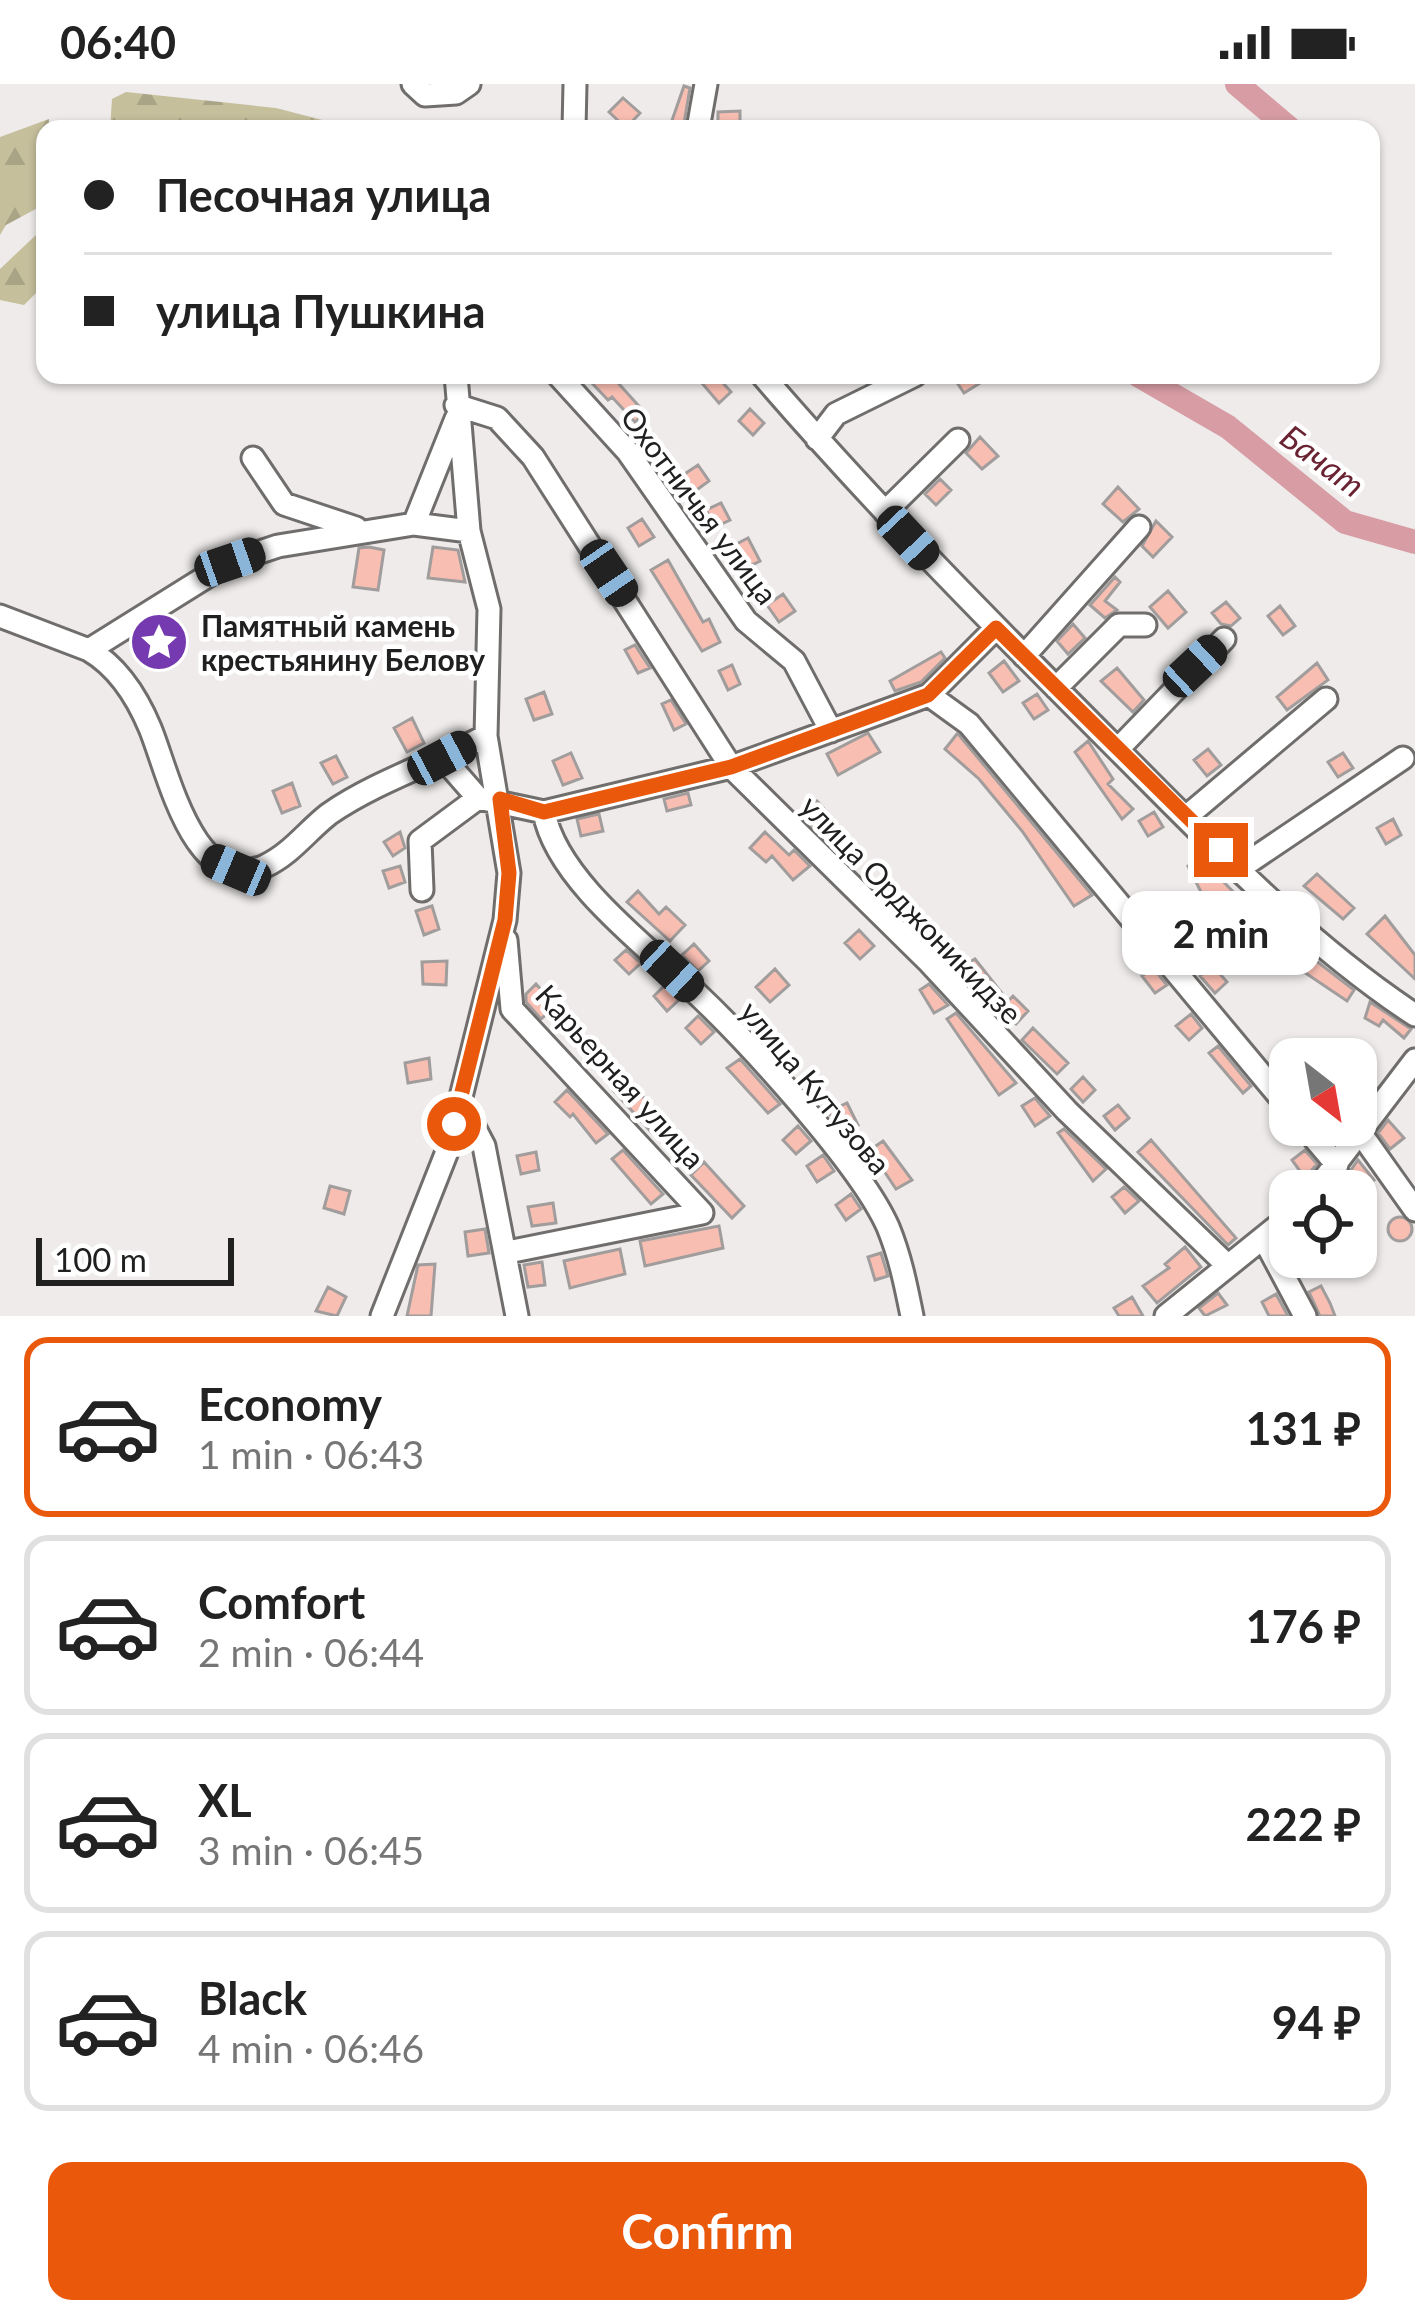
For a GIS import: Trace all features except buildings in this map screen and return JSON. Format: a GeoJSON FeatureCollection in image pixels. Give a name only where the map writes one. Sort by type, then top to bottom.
{"type":"FeatureCollection","features":[{"type":"Feature","properties":{"kind":"street"},"geometry":{"type":"LineString","coordinates":[[413,84],[425,95],[456,93],[470,84]]}},
{"type":"Feature","properties":{"kind":"street"},"geometry":{"type":"LineString","coordinates":[[574,120],[575,84]]}},
{"type":"Feature","properties":{"kind":"street"},"geometry":{"type":"LineString","coordinates":[[700,120],[706,84]]}},
{"type":"Feature","properties":{"kind":"street"},"geometry":{"type":"LineString","coordinates":[[382,1316],[448,1149],[505,920],[509,873],[489,798],[485,736],[489,609],[469,530],[456,384]]}},
{"type":"Feature","properties":{"kind":"street","name":"Охотничья улица"},"geometry":{"type":"LineString","coordinates":[[566,384],[628,452],[746,621],[794,661],[831,731]]}},
{"type":"Feature","properties":{"kind":"street"},"geometry":{"type":"LineString","coordinates":[[770,384],[884,512],[1186,817],[1364,981],[1415,1015]]}},
{"type":"Feature","properties":{"kind":"street"},"geometry":{"type":"LineString","coordinates":[[818,439],[836,414],[897,384]]}},
{"type":"Feature","properties":{"kind":"street"},"geometry":{"type":"LineString","coordinates":[[414,524],[456,411]]}},
{"type":"Feature","properties":{"kind":"street","name":"улица Орджоникидзе"},"geometry":{"type":"LineString","coordinates":[[456,411],[497,418],[533,457],[731,767],[930,963],[1067,1111],[1228,1266]]}},
{"type":"Feature","properties":{"kind":"street"},"geometry":{"type":"LineString","coordinates":[[884,512],[958,440]]}},
{"type":"Feature","properties":{"kind":"street"},"geometry":{"type":"LineString","coordinates":[[253,458],[284,504],[362,530]]}},
{"type":"Feature","properties":{"kind":"street"},"geometry":{"type":"LineString","coordinates":[[89,650],[230,562],[278,545],[414,524],[469,530]]}},
{"type":"Feature","properties":{"kind":"street"},"geometry":{"type":"LineString","coordinates":[[1024,656],[1139,527]]}},
{"type":"Feature","properties":{"kind":"street"},"geometry":{"type":"LineString","coordinates":[[0,616],[89,650],[122,679],[141,711],[192,835],[212,860],[236,870],[260,869],[330,813],[485,736]]}},
{"type":"Feature","properties":{"kind":"street"},"geometry":{"type":"LineString","coordinates":[[1056,688],[1119,625],[1145,625]]}},
{"type":"Feature","properties":{"kind":"street"},"geometry":{"type":"LineString","coordinates":[[442,758],[489,798],[544,812],[731,767],[928,695],[996,628]]}},
{"type":"Feature","properties":{"kind":"street"},"geometry":{"type":"LineString","coordinates":[[1118,749],[1224,639]]}},
{"type":"Feature","properties":{"kind":"street"},"geometry":{"type":"LineString","coordinates":[[928,695],[969,724],[1269,1084]]}},
{"type":"Feature","properties":{"kind":"street"},"geometry":{"type":"LineString","coordinates":[[1186,817],[1326,699]]}},
{"type":"Feature","properties":{"kind":"street"},"geometry":{"type":"LineString","coordinates":[[1240,868],[1403,758]]}},
{"type":"Feature","properties":{"kind":"street"},"geometry":{"type":"LineString","coordinates":[[422,890],[420,841],[489,798]]}},
{"type":"Feature","properties":{"kind":"street","name":"улица Кутузова"},"geometry":{"type":"LineString","coordinates":[[544,812],[549,843],[615,917],[701,998],[851,1170],[886,1224],[912,1316]]}},
{"type":"Feature","properties":{"kind":"street","name":"Карьерная улица"},"geometry":{"type":"LineString","coordinates":[[505,920],[512,1009],[702,1213],[508,1252]]}},
{"type":"Feature","properties":{"kind":"street"},"geometry":{"type":"LineString","coordinates":[[1377,1108],[1415,1060]]}},
{"type":"Feature","properties":{"kind":"street"},"geometry":{"type":"LineString","coordinates":[[460,1100],[484,1146],[517,1316]]}},
{"type":"Feature","properties":{"kind":"street"},"geometry":{"type":"LineString","coordinates":[[1320,1146],[1337,1166]]}},
{"type":"Feature","properties":{"kind":"street"},"geometry":{"type":"LineString","coordinates":[[1333,1170],[1350,1146]]}},
{"type":"Feature","properties":{"kind":"street"},"geometry":{"type":"LineString","coordinates":[[1370,1146],[1415,1210]]}},
{"type":"Feature","properties":{"kind":"street"},"geometry":{"type":"LineString","coordinates":[[1166,1316],[1269,1235]]}},
{"type":"Feature","properties":{"kind":"street"},"geometry":{"type":"LineString","coordinates":[[1264,1239],[1305,1316]]}},
{"type":"Feature","properties":{"kind":"green space"},"geometry":{"type":"Polygon","coordinates":[[[126,92],[276,108],[322,120],[111,120],[112,99],[126,92]]]}},
{"type":"Feature","properties":{"kind":"green space"},"geometry":{"type":"Polygon","coordinates":[[[36,124],[36,209],[6,225],[0,235],[0,137],[36,124]]]}},
{"type":"Feature","properties":{"kind":"green space"},"geometry":{"type":"Polygon","coordinates":[[[36,235],[36,293],[24,305],[0,300],[0,269],[36,235]]]}},
{"type":"Feature","properties":{"kind":"waterway","name":"Бачат"},"geometry":{"type":"LineString","coordinates":[[1237,84],[1279,120]]}},
{"type":"Feature","properties":{"kind":"waterway","name":"Бачат"},"geometry":{"type":"LineString","coordinates":[[1154,384],[1228,427],[1345,522],[1415,542]]}},
{"type":"Feature","properties":{"kind":"place","name":"Памятный камень крестьянину Белову"},"geometry":{"type":"Point","coordinates":[159,642]}},
{"type":"Feature","properties":{"kind":"route"},"geometry":{"type":"LineString","coordinates":[[454,1124],[505,920],[509,873],[500,799],[544,812],[731,767],[928,695],[996,628],[1221,850]]}}]}
